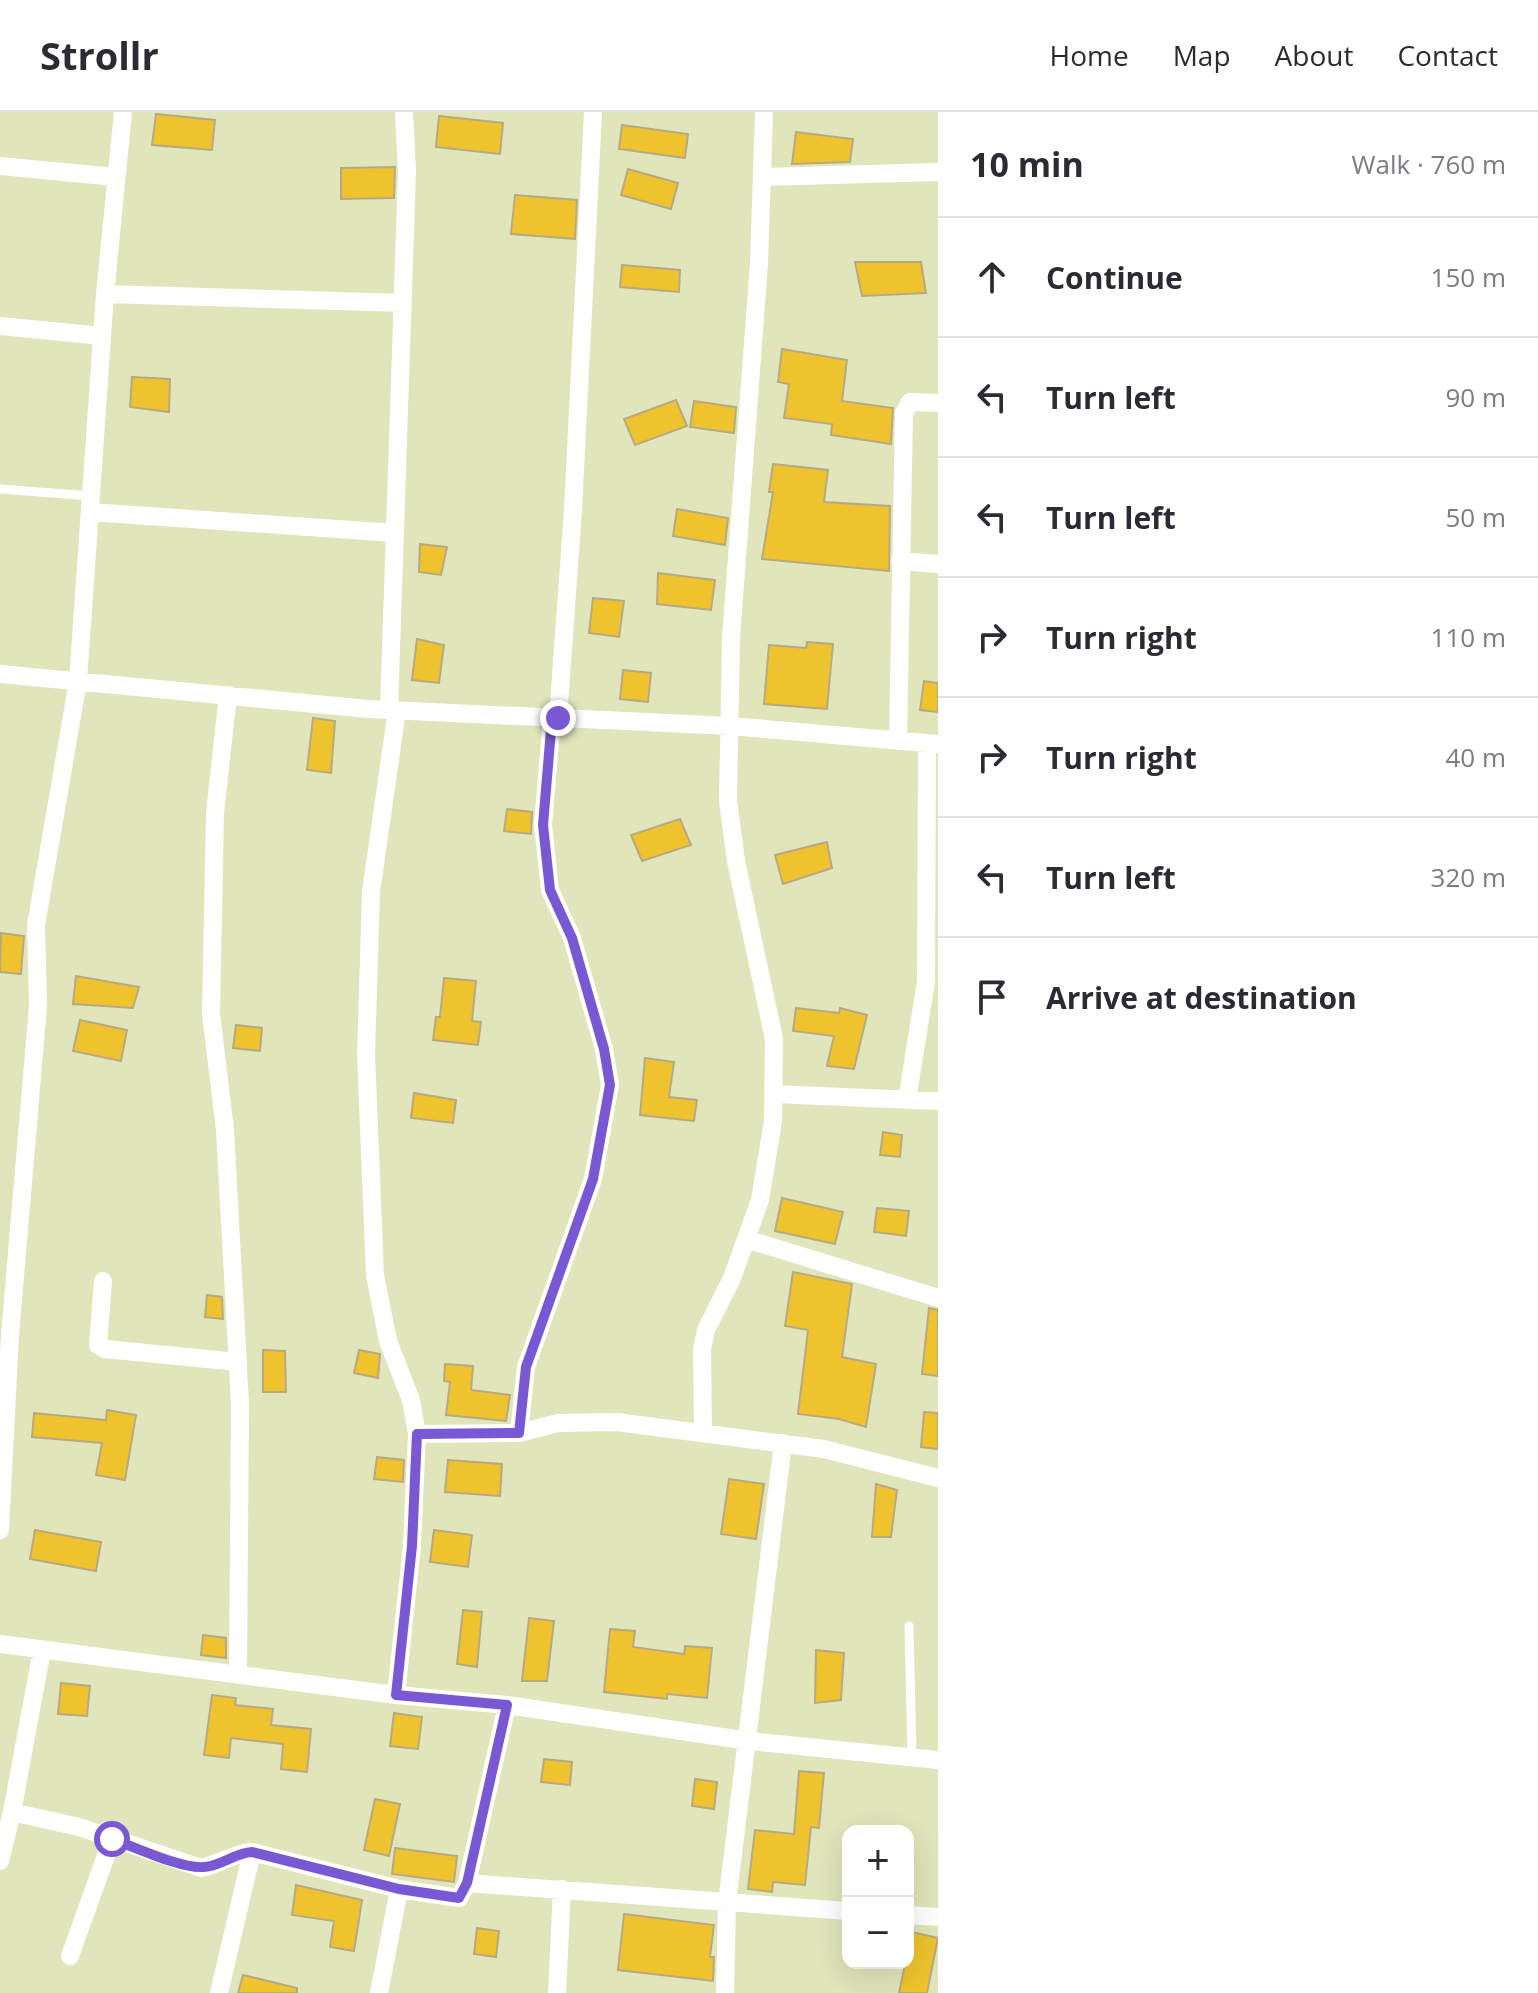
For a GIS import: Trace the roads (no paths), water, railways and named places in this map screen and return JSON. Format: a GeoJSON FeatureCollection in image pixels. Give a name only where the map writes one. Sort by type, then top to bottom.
{"type":"FeatureCollection","features":[{"type":"Feature","properties":{"kind":"street"},"geometry":{"type":"LineString","coordinates":[[0,1530],[10,1335],[38,1006],[36,925],[78,681],[105,294],[123,112]]}},
{"type":"Feature","properties":{"kind":"street"},"geometry":{"type":"LineString","coordinates":[[396,1695],[412,1546],[417,1434],[411,1400],[388,1341],[375,1275],[366,1054],[371,892],[393,710],[395,533],[407,171],[404,112]]}},
{"type":"Feature","properties":{"kind":"street"},"geometry":{"type":"LineString","coordinates":[[519,1433],[526,1367],[593,1179],[610,1085],[604,1049],[572,938],[550,890],[543,825],[573,510],[593,112]]}},
{"type":"Feature","properties":{"kind":"street"},"geometry":{"type":"LineString","coordinates":[[703,1431],[702,1349],[706,1330],[732,1278],[760,1200],[773,1121],[774,1039],[736,861],[728,801],[731,638],[763,177],[764,112]]}},
{"type":"Feature","properties":{"kind":"street"},"geometry":{"type":"LineString","coordinates":[[0,166],[116,177]]}},
{"type":"Feature","properties":{"kind":"street"},"geometry":{"type":"LineString","coordinates":[[763,177],[938,172]]}},
{"type":"Feature","properties":{"kind":"street"},"geometry":{"type":"LineString","coordinates":[[105,294],[403,303]]}},
{"type":"Feature","properties":{"kind":"street"},"geometry":{"type":"LineString","coordinates":[[0,326],[102,336]]}},
{"type":"Feature","properties":{"kind":"street"},"geometry":{"type":"LineString","coordinates":[[898,741],[904,413],[910,402],[938,403]]}},
{"type":"Feature","properties":{"kind":"street"},"geometry":{"type":"LineString","coordinates":[[91,504],[395,533]]}},
{"type":"Feature","properties":{"kind":"street"},"geometry":{"type":"LineString","coordinates":[[900,561],[938,564]]}},
{"type":"Feature","properties":{"kind":"street"},"geometry":{"type":"LineString","coordinates":[[0,674],[393,710],[731,726],[933,744],[926,982],[907,1100]]}},
{"type":"Feature","properties":{"kind":"street"},"geometry":{"type":"LineString","coordinates":[[228,695],[215,813],[211,1014],[225,1130],[238,1362],[238,1675]]}},
{"type":"Feature","properties":{"kind":"street"},"geometry":{"type":"LineString","coordinates":[[773,1094],[938,1101]]}},
{"type":"Feature","properties":{"kind":"street"},"geometry":{"type":"LineString","coordinates":[[746,1239],[938,1298]]}},
{"type":"Feature","properties":{"kind":"street"},"geometry":{"type":"LineString","coordinates":[[103,1281],[98,1345],[105,1349],[238,1362]]}},
{"type":"Feature","properties":{"kind":"street"},"geometry":{"type":"LineString","coordinates":[[417,1434],[519,1433],[558,1423],[616,1422],[824,1449],[938,1478]]}},
{"type":"Feature","properties":{"kind":"street"},"geometry":{"type":"LineString","coordinates":[[725,1993],[727,1903],[783,1443]]}},
{"type":"Feature","properties":{"kind":"street"},"geometry":{"type":"LineString","coordinates":[[0,1644],[396,1695],[507,1705],[749,1741],[938,1760]]}},
{"type":"Feature","properties":{"kind":"street"},"geometry":{"type":"LineString","coordinates":[[0,1861],[42,1650]]}},
{"type":"Feature","properties":{"kind":"street"},"geometry":{"type":"LineString","coordinates":[[12,1812],[79,1827],[201,1868],[218,1865],[239,1853],[252,1852],[399,1889],[459,1898],[467,1883],[507,1705]]}},
{"type":"Feature","properties":{"kind":"street"},"geometry":{"type":"LineString","coordinates":[[70,1956],[112,1839]]}},
{"type":"Feature","properties":{"kind":"street"},"geometry":{"type":"LineString","coordinates":[[219,1993],[252,1852]]}},
{"type":"Feature","properties":{"kind":"street"},"geometry":{"type":"LineString","coordinates":[[467,1883],[842,1911]]}},
{"type":"Feature","properties":{"kind":"street"},"geometry":{"type":"LineString","coordinates":[[379,1993],[399,1889]]}},
{"type":"Feature","properties":{"kind":"street"},"geometry":{"type":"LineString","coordinates":[[557,1993],[562,1889]]}},
{"type":"Feature","properties":{"kind":"street"},"geometry":{"type":"LineString","coordinates":[[914,1915],[938,1917]]}},
{"type":"Feature","properties":{"kind":"lane"},"geometry":{"type":"LineString","coordinates":[[0,489],[91,504]]}},
{"type":"Feature","properties":{"kind":"lane"},"geometry":{"type":"LineString","coordinates":[[909,1626],[912,1757]]}}]}
